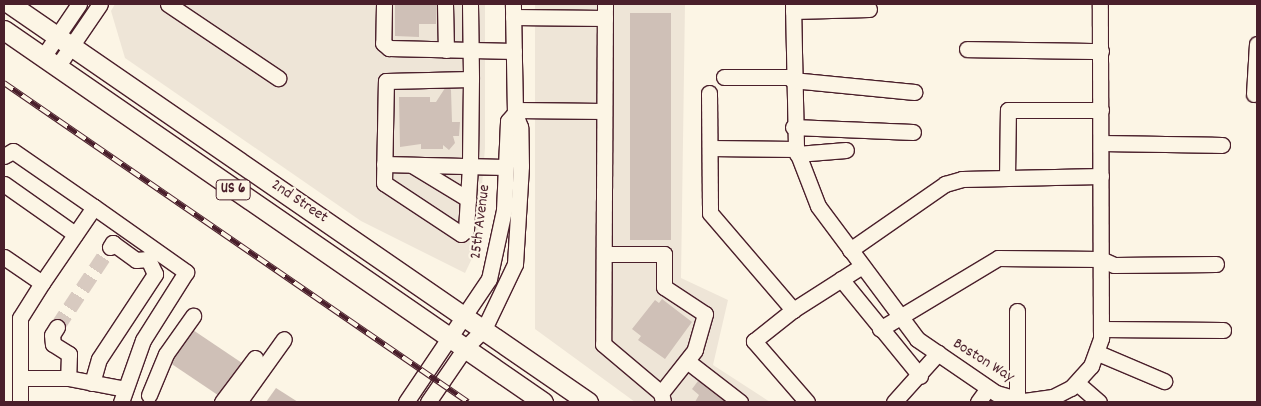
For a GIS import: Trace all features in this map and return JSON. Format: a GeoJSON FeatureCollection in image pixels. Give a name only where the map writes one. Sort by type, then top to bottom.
{"type":"FeatureCollection","features":[{"type":"Feature","properties":{"kind":"main road","name":"2nd Street"},"geometry":{"type":"LineString","coordinates":[[10,4],[466,316],[588,402]]}},
{"type":"Feature","properties":{"kind":"main road","name":"2nd Street"},"geometry":{"type":"LineString","coordinates":[[4,30],[543,402]]}},
{"type":"Feature","properties":{"kind":"street"},"geometry":{"type":"LineString","coordinates":[[65,41],[79,4]]}},
{"type":"Feature","properties":{"kind":"street"},"geometry":{"type":"LineString","coordinates":[[50,62],[65,41],[100,4]]}},
{"type":"Feature","properties":{"kind":"street"},"geometry":{"type":"LineString","coordinates":[[168,4],[278,78]]}},
{"type":"Feature","properties":{"kind":"street"},"geometry":{"type":"LineString","coordinates":[[384,4],[385,46],[446,50],[514,51]]}},
{"type":"Feature","properties":{"kind":"street"},"geometry":{"type":"LineString","coordinates":[[445,4],[446,50]]}},
{"type":"Feature","properties":{"kind":"street"},"geometry":{"type":"LineString","coordinates":[[470,4],[471,50],[471,79],[470,166],[466,230],[455,233],[384,183],[388,78],[471,79]]}},
{"type":"Feature","properties":{"kind":"street","name":"Boston Way"},"geometry":{"type":"LineString","coordinates":[[793,7],[792,79],[796,151],[818,206],[917,339],[988,388],[1018,401],[1047,401],[1076,383],[1098,353],[1101,329],[1100,4]]}},
{"type":"Feature","properties":{"kind":"street"},"geometry":{"type":"LineString","coordinates":[[793,7],[869,9]]}},
{"type":"Feature","properties":{"kind":"street"},"geometry":{"type":"LineString","coordinates":[[513,11],[605,11],[603,344],[662,398],[687,361],[705,314],[664,287],[664,254],[604,254]]}},
{"type":"Feature","properties":{"kind":"street","name":"25th Avenue"},"geometry":{"type":"LineString","coordinates":[[406,402],[457,343],[484,329],[515,264],[521,230],[520,127],[515,112],[513,11]]}},
{"type":"Feature","properties":{"kind":"street"},"geometry":{"type":"LineString","coordinates":[[1254,94],[1257,44]]}},
{"type":"Feature","properties":{"kind":"street"},"geometry":{"type":"LineString","coordinates":[[967,49],[1100,51]]}},
{"type":"Feature","properties":{"kind":"street"},"geometry":{"type":"LineString","coordinates":[[724,77],[792,79],[914,92]]}},
{"type":"Feature","properties":{"kind":"street"},"geometry":{"type":"LineString","coordinates":[[709,93],[710,213],[793,310]]}},
{"type":"Feature","properties":{"kind":"street"},"geometry":{"type":"LineString","coordinates":[[1007,178],[1008,110],[1101,110]]}},
{"type":"Feature","properties":{"kind":"street"},"geometry":{"type":"LineString","coordinates":[[515,112],[604,112]]}},
{"type":"Feature","properties":{"kind":"street","name":"25th Avenue"},"geometry":{"type":"LineString","coordinates":[[428,402],[457,343],[466,316],[490,279],[498,254],[508,121],[515,112]]}},
{"type":"Feature","properties":{"kind":"street"},"geometry":{"type":"LineString","coordinates":[[794,127],[913,132]]}},
{"type":"Feature","properties":{"kind":"street"},"geometry":{"type":"LineString","coordinates":[[1101,143],[1222,145]]}},
{"type":"Feature","properties":{"kind":"street"},"geometry":{"type":"LineString","coordinates":[[710,148],[796,151],[846,150]]}},
{"type":"Feature","properties":{"kind":"street"},"geometry":{"type":"LineString","coordinates":[[4,156],[13,151],[186,272],[142,340],[123,396],[92,383],[68,378],[20,378]]}},
{"type":"Feature","properties":{"kind":"street"},"geometry":{"type":"LineString","coordinates":[[384,164],[505,167]]}},
{"type":"Feature","properties":{"kind":"street"},"geometry":{"type":"LineString","coordinates":[[412,165],[468,199]]}},
{"type":"Feature","properties":{"kind":"street"},"geometry":{"type":"LineString","coordinates":[[850,250],[945,184],[962,179],[1101,176]]}},
{"type":"Feature","properties":{"kind":"street"},"geometry":{"type":"LineString","coordinates":[[4,184],[75,234]]}},
{"type":"Feature","properties":{"kind":"street"},"geometry":{"type":"LineString","coordinates":[[20,402],[20,318],[94,207]]}},
{"type":"Feature","properties":{"kind":"street"},"geometry":{"type":"LineString","coordinates":[[92,383],[99,359],[155,274],[148,259],[136,260],[111,245],[121,226]]}},
{"type":"Feature","properties":{"kind":"street"},"geometry":{"type":"LineString","coordinates":[[4,257],[42,283]]}},
{"type":"Feature","properties":{"kind":"street"},"geometry":{"type":"LineString","coordinates":[[880,329],[898,315],[998,258],[1101,259],[1114,265],[1216,264]]}},
{"type":"Feature","properties":{"kind":"street"},"geometry":{"type":"LineString","coordinates":[[807,402],[754,344],[793,310],[862,266]]}},
{"type":"Feature","properties":{"kind":"street"},"geometry":{"type":"LineString","coordinates":[[841,279],[920,376]]}},
{"type":"Feature","properties":{"kind":"street"},"geometry":{"type":"LineString","coordinates":[[1017,311],[1018,401]]}},
{"type":"Feature","properties":{"kind":"street"},"geometry":{"type":"LineString","coordinates":[[149,395],[166,354],[193,316]]}},
{"type":"Feature","properties":{"kind":"street"},"geometry":{"type":"LineString","coordinates":[[57,328],[52,335],[53,344],[68,354],[68,378]]}},
{"type":"Feature","properties":{"kind":"street"},"geometry":{"type":"LineString","coordinates":[[1101,329],[1223,330]]}},
{"type":"Feature","properties":{"kind":"street"},"geometry":{"type":"LineString","coordinates":[[239,402],[284,339]]}},
{"type":"Feature","properties":{"kind":"street"},"geometry":{"type":"LineString","coordinates":[[894,402],[920,376],[938,353]]}},
{"type":"Feature","properties":{"kind":"street"},"geometry":{"type":"LineString","coordinates":[[1098,353],[1164,381]]}},
{"type":"Feature","properties":{"kind":"street"},"geometry":{"type":"LineString","coordinates":[[222,402],[255,358]]}},
{"type":"Feature","properties":{"kind":"street"},"geometry":{"type":"LineString","coordinates":[[687,361],[740,402]]}},
{"type":"Feature","properties":{"kind":"street"},"geometry":{"type":"LineString","coordinates":[[1076,383],[1099,402]]}},
{"type":"Feature","properties":{"kind":"street"},"geometry":{"type":"LineString","coordinates":[[978,402],[988,388]]}},
{"type":"Feature","properties":{"kind":"shaded area"},"geometry":{"type":"Polygon","coordinates":[[[115,4],[485,4],[485,148],[477,248],[465,273],[361,221],[125,58],[111,11],[115,4]]]}},
{"type":"Feature","properties":{"kind":"shaded area"},"geometry":{"type":"Polygon","coordinates":[[[535,4],[685,4],[681,278],[728,300],[713,365],[770,402],[635,402],[535,329],[535,4]]]}},
{"type":"Feature","properties":{"kind":"building"},"geometry":{"type":"Polygon","coordinates":[[[395,4],[437,4],[436,24],[419,24],[419,37],[395,36],[395,4]]]}},
{"type":"Feature","properties":{"kind":"building"},"geometry":{"type":"Polygon","coordinates":[[[630,13],[671,13],[671,240],[630,240],[630,13]]]}},
{"type":"Feature","properties":{"kind":"building"},"geometry":{"type":"Polygon","coordinates":[[[447,85],[451,90],[452,122],[460,122],[459,136],[453,136],[455,143],[449,150],[443,145],[443,149],[421,149],[421,144],[400,147],[399,97],[430,97],[430,102],[436,102],[447,85]]]}},
{"type":"Feature","properties":{"kind":"building"},"geometry":{"type":"Polygon","coordinates":[[[662,299],[692,322],[665,359],[638,340],[641,336],[632,329],[655,300],[659,303],[662,299]]]}},
{"type":"Feature","properties":{"kind":"building"},"geometry":{"type":"Polygon","coordinates":[[[190,328],[244,364],[222,398],[168,361],[190,328]]]}},
{"type":"Feature","properties":{"kind":"building"},"geometry":{"type":"Polygon","coordinates":[[[701,377],[733,402],[695,402],[699,395],[692,389],[701,377]]]}},
{"type":"Feature","properties":{"kind":"building"},"geometry":{"type":"Polygon","coordinates":[[[276,388],[298,402],[266,402],[276,388]]]}},
{"type":"Feature","properties":{"kind":"tunnel"},"geometry":{"type":"LineString","coordinates":[[57,327],[110,247]]}},
{"type":"Feature","properties":{"kind":"railway"},"geometry":{"type":"LineString","coordinates":[[4,83],[468,402]]}}]}
